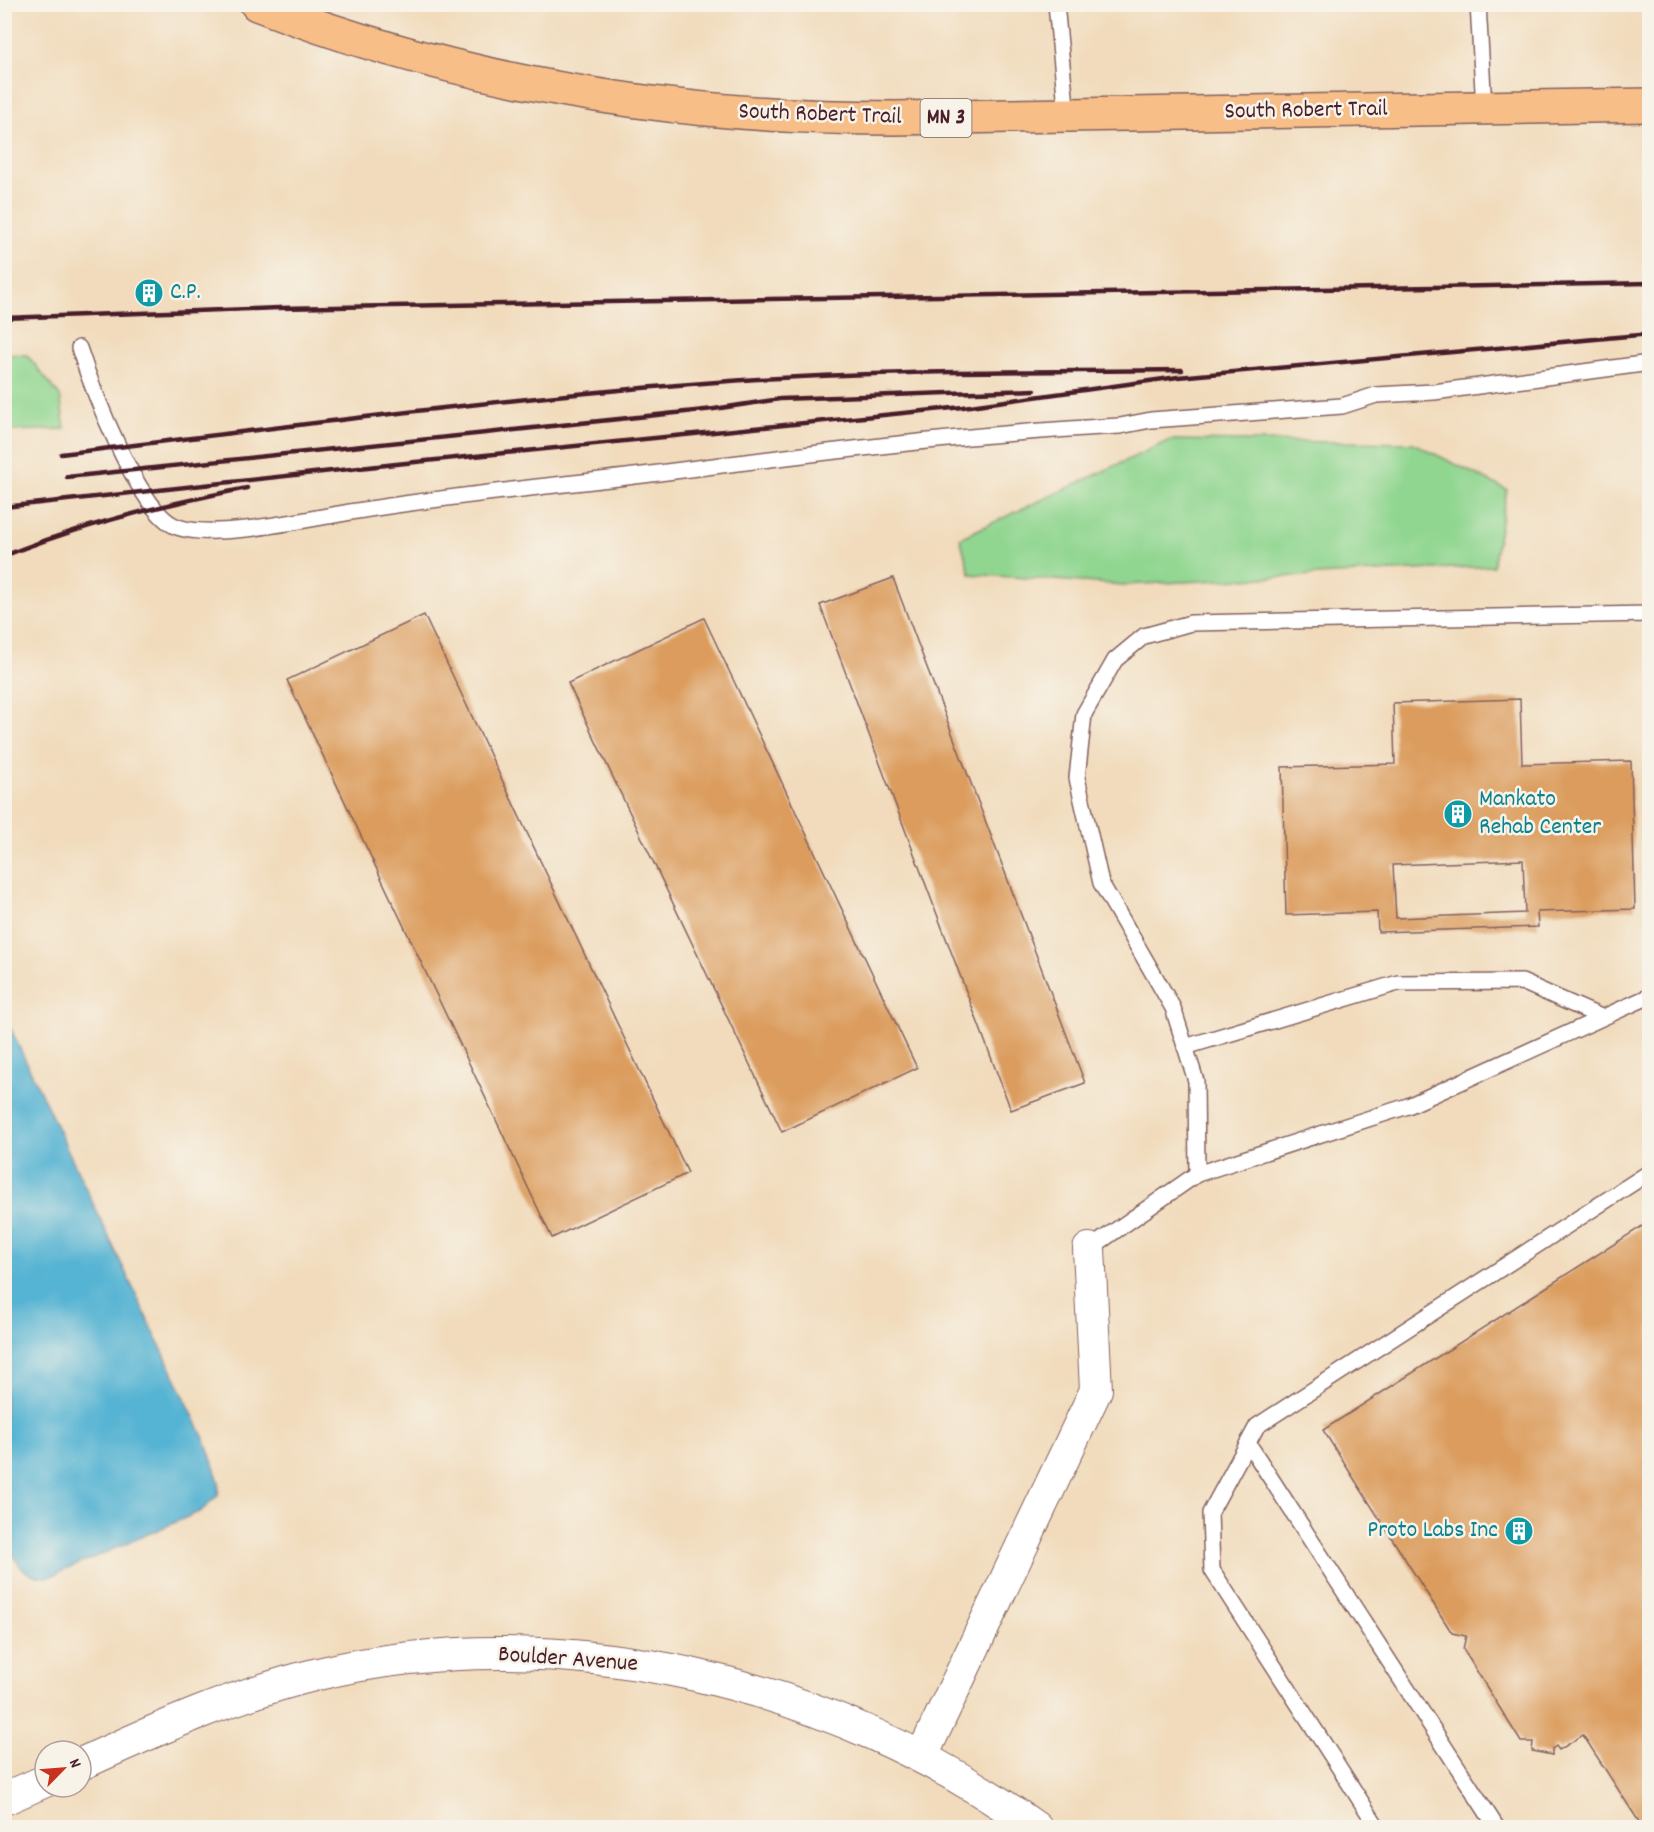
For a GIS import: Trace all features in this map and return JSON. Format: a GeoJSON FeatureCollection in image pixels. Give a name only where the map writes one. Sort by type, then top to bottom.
{"type":"FeatureCollection","features":[{"type":"Feature","properties":{"kind":"main road","name":"South Robert Trail"},"geometry":{"type":"LineString","coordinates":[[257,4],[384,48],[484,75],[645,103],[815,118],[1067,116],[1650,105]]}},
{"type":"Feature","properties":{"kind":"street"},"geometry":{"type":"LineString","coordinates":[[922,1756],[1096,1390],[1089,1249]]}},
{"type":"Feature","properties":{"kind":"street","name":"Boulder Avenue"},"geometry":{"type":"LineString","coordinates":[[93,1759],[149,1733],[233,1700],[318,1675],[394,1660],[466,1654],[538,1655],[650,1665],[749,1687],[806,1706],[862,1727],[922,1756],[991,1795],[1036,1827]]}},
{"type":"Feature","properties":{"kind":"street"},"geometry":{"type":"LineString","coordinates":[[4,1799],[33,1786]]}},
{"type":"Feature","properties":{"kind":"lane"},"geometry":{"type":"LineString","coordinates":[[1056,4],[1067,116]]}},
{"type":"Feature","properties":{"kind":"lane"},"geometry":{"type":"LineString","coordinates":[[1478,4],[1484,108]]}},
{"type":"Feature","properties":{"kind":"lane"},"geometry":{"type":"LineString","coordinates":[[79,348],[106,423],[153,508],[176,527],[206,532],[270,525],[399,504],[830,451],[1120,426],[1151,420],[1342,406],[1376,395],[1434,392],[1650,363]]}},
{"type":"Feature","properties":{"kind":"lane"},"geometry":{"type":"LineString","coordinates":[[1197,1174],[1196,1081],[1173,1008],[1101,883],[1077,778],[1084,714],[1115,660],[1144,636],[1191,623],[1650,614]]}},
{"type":"Feature","properties":{"kind":"lane"},"geometry":{"type":"LineString","coordinates":[[1185,1047],[1398,982],[1522,982],[1601,1017]]}},
{"type":"Feature","properties":{"kind":"lane"},"geometry":{"type":"LineString","coordinates":[[1089,1249],[1197,1174],[1408,1106],[1650,996]]}},
{"type":"Feature","properties":{"kind":"lane"},"geometry":{"type":"LineString","coordinates":[[1377,1827],[1212,1570],[1210,1513],[1257,1426],[1650,1172]]}},
{"type":"Feature","properties":{"kind":"lane"},"geometry":{"type":"LineString","coordinates":[[1248,1443],[1497,1827]]}},
{"type":"Feature","properties":{"kind":"green space"},"geometry":{"type":"Polygon","coordinates":[[[5,354],[27,355],[60,396],[65,429],[5,431],[5,354]]]}},
{"type":"Feature","properties":{"kind":"green space"},"geometry":{"type":"Polygon","coordinates":[[[1170,440],[1413,443],[1507,490],[1493,566],[1124,585],[970,574],[960,538],[1170,440]]]}},
{"type":"Feature","properties":{"kind":"water"},"geometry":{"type":"Polygon","coordinates":[[[5,1017],[206,1443],[219,1482],[218,1495],[201,1511],[49,1577],[31,1574],[19,1565],[5,1535],[5,1017]]]}},
{"type":"Feature","properties":{"kind":"building","name":"C.P."},"geometry":{"type":"Polygon","coordinates":[[[155,286],[156,300],[142,300],[141,287],[155,286]]]}},
{"type":"Feature","properties":{"kind":"building"},"geometry":{"type":"Polygon","coordinates":[[[893,578],[1085,1083],[1011,1110],[820,605],[893,578]]]}},
{"type":"Feature","properties":{"kind":"building"},"geometry":{"type":"Polygon","coordinates":[[[424,615],[688,1173],[552,1238],[287,680],[424,615]]]}},
{"type":"Feature","properties":{"kind":"building"},"geometry":{"type":"Polygon","coordinates":[[[704,618],[917,1068],[782,1132],[568,683],[704,618]]]}},
{"type":"Feature","properties":{"kind":"building","name":"Mankato Rehab Center"},"geometry":{"type":"Polygon","coordinates":[[[1520,699],[1522,764],[1631,761],[1635,909],[1537,912],[1538,927],[1378,932],[1377,912],[1286,915],[1282,767],[1395,764],[1393,703],[1520,699]],[[1523,860],[1393,865],[1396,918],[1525,913],[1523,860]]]}},
{"type":"Feature","properties":{"kind":"building","name":"Proto Labs Inc"},"geometry":{"type":"Polygon","coordinates":[[[1650,1221],[1650,1828],[1643,1828],[1583,1735],[1559,1750],[1556,1746],[1552,1749],[1552,1755],[1532,1751],[1533,1742],[1521,1742],[1463,1649],[1466,1636],[1452,1633],[1323,1430],[1650,1221]]]}},
{"type":"Feature","properties":{"kind":"railway"},"geometry":{"type":"LineString","coordinates":[[4,318],[279,308],[1650,283]]}},
{"type":"Feature","properties":{"kind":"railway"},"geometry":{"type":"LineString","coordinates":[[4,507],[396,464],[963,407],[1178,377],[1650,334]]}},
{"type":"Feature","properties":{"kind":"railway"},"geometry":{"type":"LineString","coordinates":[[61,454],[479,404],[730,381],[899,373],[1182,370]]}},
{"type":"Feature","properties":{"kind":"railway"},"geometry":{"type":"LineString","coordinates":[[67,477],[714,409],[780,399],[1035,390]]}},
{"type":"Feature","properties":{"kind":"railway"},"geometry":{"type":"LineString","coordinates":[[4,556],[63,534],[124,516],[247,488]]}},
{"type":"Feature","properties":{"kind":"place","name":"C.P."},"geometry":{"type":"Point","coordinates":[149,293]}},
{"type":"Feature","properties":{"kind":"place","name":"Mankato Rehab Center"},"geometry":{"type":"Point","coordinates":[1458,814]}},
{"type":"Feature","properties":{"kind":"place","name":"Proto Labs Inc"},"geometry":{"type":"Point","coordinates":[1519,1531]}}]}
